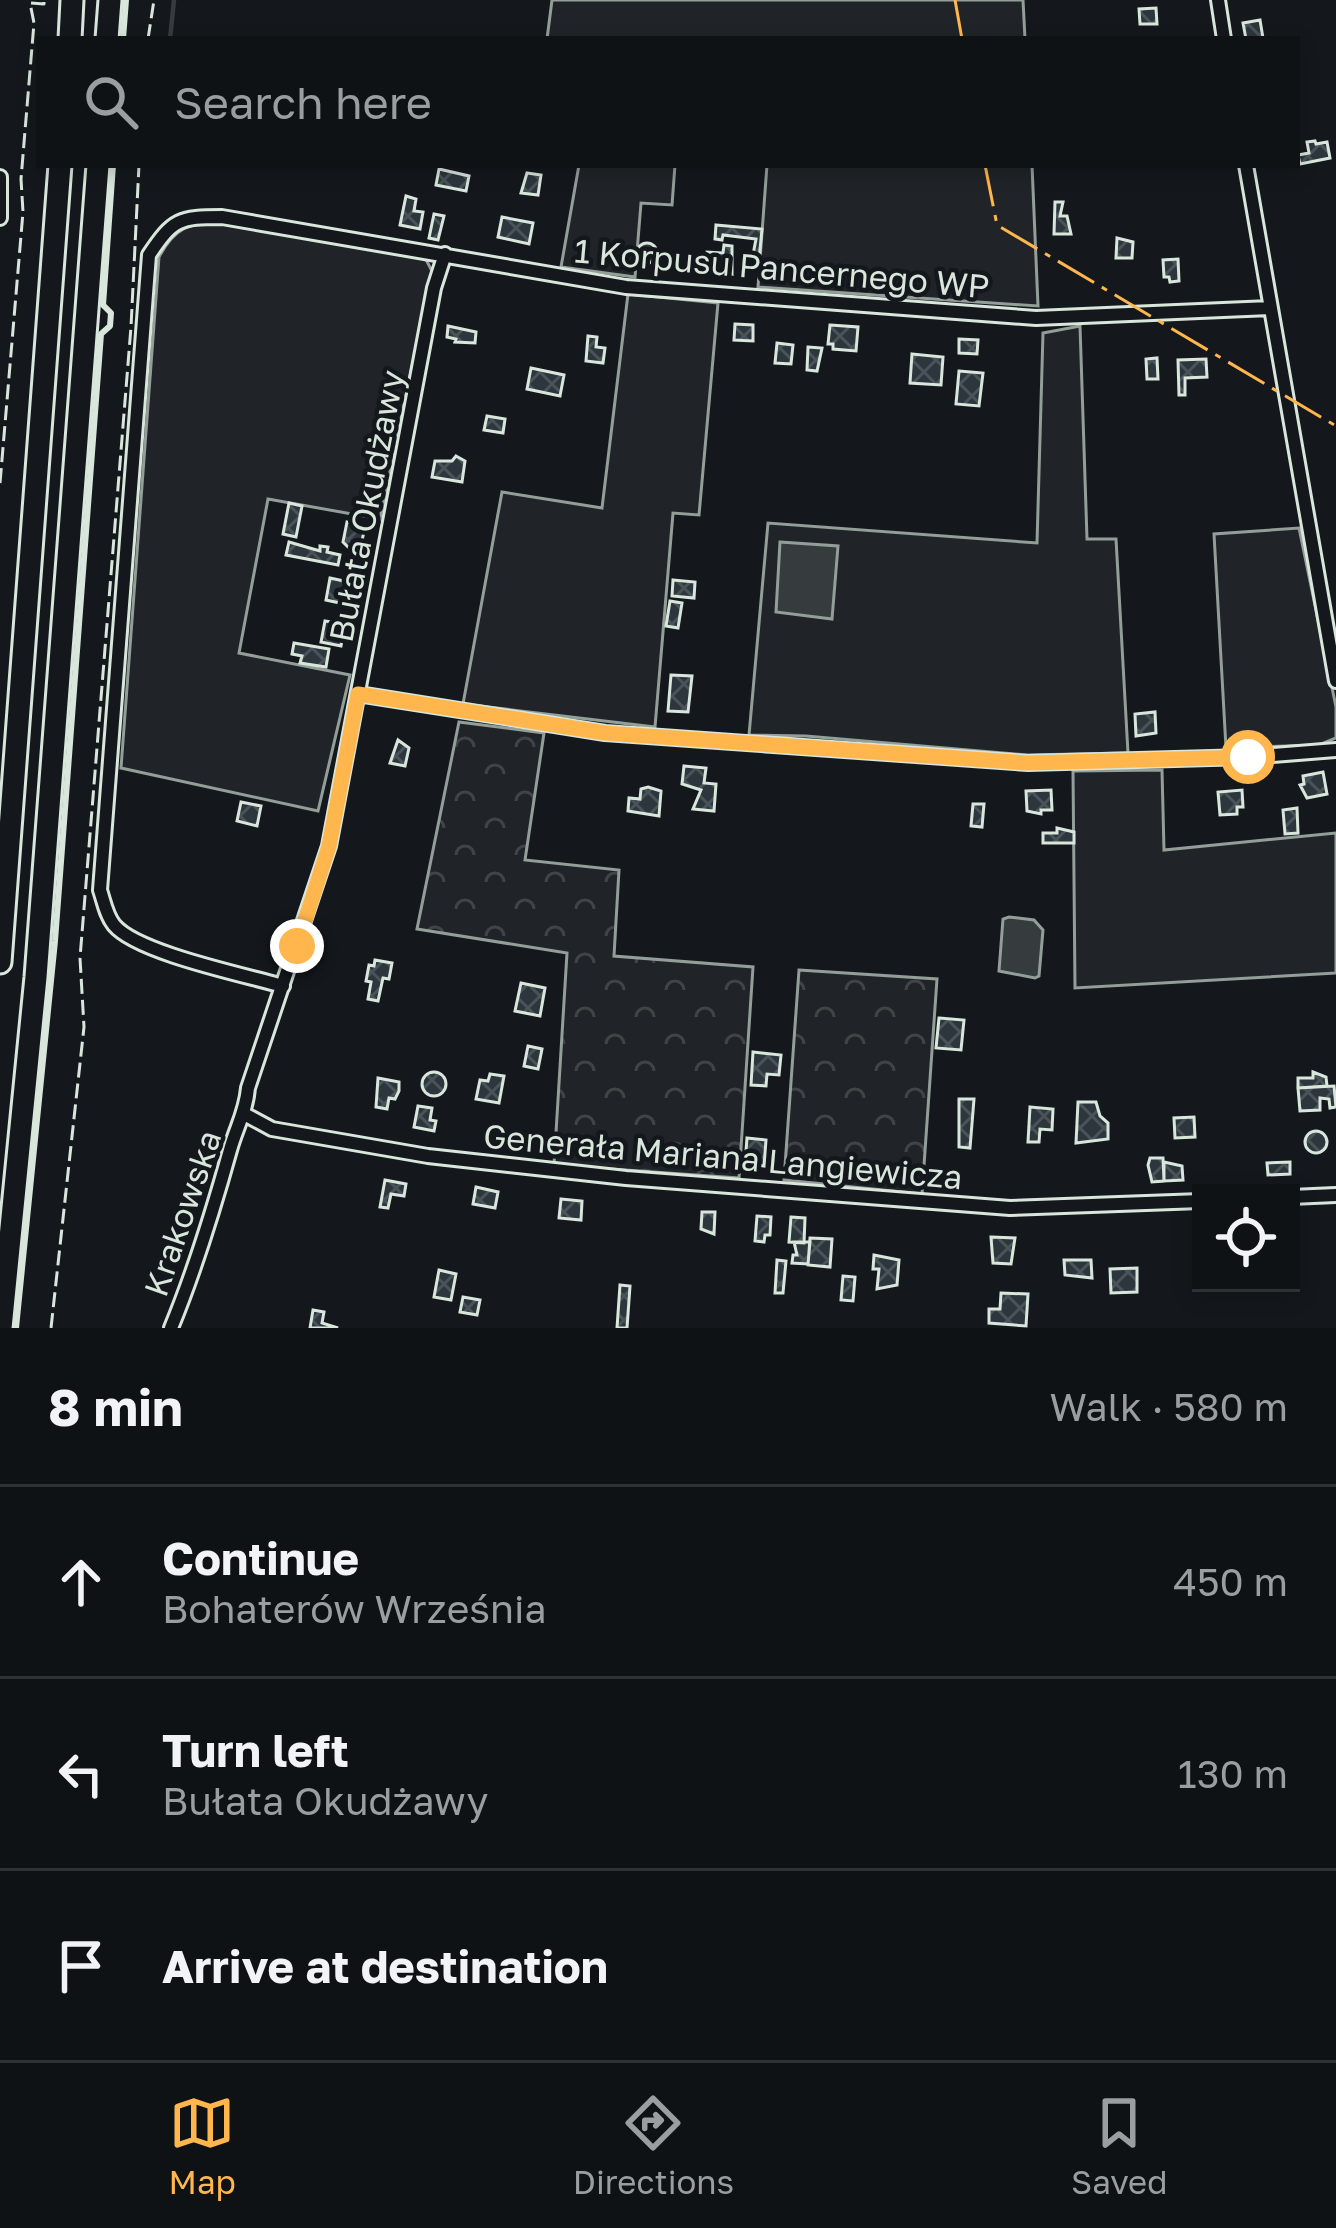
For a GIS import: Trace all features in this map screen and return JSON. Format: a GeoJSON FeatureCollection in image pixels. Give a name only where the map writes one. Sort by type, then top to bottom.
{"type":"FeatureCollection","features":[{"type":"Feature","properties":{"kind":"highway"},"geometry":{"type":"LineString","coordinates":[[70,36],[73,0]]}},
{"type":"Feature","properties":{"kind":"highway"},"geometry":{"type":"LineString","coordinates":[[107,36],[110,0]]}},
{"type":"Feature","properties":{"kind":"highway"},"geometry":{"type":"LineString","coordinates":[[0,962],[60,168]]}},
{"type":"Feature","properties":{"kind":"highway"},"geometry":{"type":"LineString","coordinates":[[1,1328],[36,977],[98,168]]}},
{"type":"Feature","properties":{"kind":"street"},"geometry":{"type":"LineString","coordinates":[[1218,0],[1224,36]]}},
{"type":"Feature","properties":{"kind":"street"},"geometry":{"type":"LineString","coordinates":[[1247,168],[1336,681]]}},
{"type":"Feature","properties":{"kind":"street"},"geometry":{"type":"LineString","coordinates":[[0,177],[0,218]]}},
{"type":"Feature","properties":{"kind":"street","name":"1 Korpusu Pancernego WP"},"geometry":{"type":"LineString","coordinates":[[283,986],[125,936],[110,921],[100,890],[149,255],[165,231],[183,217],[222,217],[626,286],[1013,316],[1090,318],[1270,308]]}},
{"type":"Feature","properties":{"kind":"street","name":"Bułata Okudżawy"},"geometry":{"type":"LineString","coordinates":[[246,1115],[248,1088],[329,846],[434,288],[445,254]]}},
{"type":"Feature","properties":{"kind":"street"},"geometry":{"type":"LineString","coordinates":[[358,694],[605,733],[1028,763],[1336,750]]}},
{"type":"Feature","properties":{"kind":"street","name":"Generała Mariana Langiewicza"},"geometry":{"type":"LineString","coordinates":[[246,1115],[272,1129],[428,1156],[650,1180],[1010,1208],[1192,1202]]}},
{"type":"Feature","properties":{"kind":"street","name":"Krakowska"},"geometry":{"type":"LineString","coordinates":[[171,1328],[199,1259],[233,1139],[246,1115]]}},
{"type":"Feature","properties":{"kind":"street"},"geometry":{"type":"LineString","coordinates":[[1300,1197],[1336,1195]]}},
{"type":"Feature","properties":{"kind":"green space"},"geometry":{"type":"Polygon","coordinates":[[[552,0],[1023,0],[1025,36],[547,36],[552,0]]]}},
{"type":"Feature","properties":{"kind":"green space"},"geometry":{"type":"Polygon","coordinates":[[[578,168],[675,168],[672,205],[641,203],[635,277],[561,267],[578,168]]]}},
{"type":"Feature","properties":{"kind":"green space"},"geometry":{"type":"Polygon","coordinates":[[[767,168],[1032,168],[1038,306],[758,287],[767,168]]]}},
{"type":"Feature","properties":{"kind":"green space"},"geometry":{"type":"Polygon","coordinates":[[[223,221],[423,254],[432,271],[380,519],[268,499],[239,653],[350,675],[318,811],[121,768],[159,257],[184,228],[223,221]]]}},
{"type":"Feature","properties":{"kind":"green space"},"geometry":{"type":"Polygon","coordinates":[[[628,294],[718,303],[699,515],[673,513],[655,727],[463,704],[502,492],[602,508],[628,294]]]}},
{"type":"Feature","properties":{"kind":"green space"},"geometry":{"type":"Polygon","coordinates":[[[1080,326],[1087,539],[1116,539],[1128,753],[1027,755],[749,735],[768,523],[1037,543],[1043,333],[1080,326]]]}},
{"type":"Feature","properties":{"kind":"green space"},"geometry":{"type":"Polygon","coordinates":[[[1299,528],[1336,707],[1336,738],[1319,745],[1226,748],[1214,534],[1299,528]]]}},
{"type":"Feature","properties":{"kind":"green space"},"geometry":{"type":"Polygon","coordinates":[[[459,722],[544,733],[525,860],[619,870],[614,956],[753,967],[739,1178],[554,1165],[567,953],[417,929],[459,722]]]}},
{"type":"Feature","properties":{"kind":"green space"},"geometry":{"type":"Polygon","coordinates":[[[1162,770],[1164,850],[1336,833],[1336,973],[1075,988],[1073,771],[1162,770]]]}},
{"type":"Feature","properties":{"kind":"green space"},"geometry":{"type":"Polygon","coordinates":[[[799,970],[937,979],[922,1194],[784,1180],[799,970]]]}},
{"type":"Feature","properties":{"kind":"shaded area"},"geometry":{"type":"Polygon","coordinates":[[[780,542],[838,546],[832,619],[776,612],[780,542]]]}},
{"type":"Feature","properties":{"kind":"shaded area"},"geometry":{"type":"Polygon","coordinates":[[[1003,919],[1034,920],[1043,930],[1039,976],[1035,978],[999,971],[1003,919]]]}},
{"type":"Feature","properties":{"kind":"building"},"geometry":{"type":"Polygon","coordinates":[[[1156,8],[1157,24],[1140,24],[1139,9],[1156,8]]]}},
{"type":"Feature","properties":{"kind":"building"},"geometry":{"type":"Polygon","coordinates":[[[1260,20],[1263,36],[1245,36],[1243,23],[1260,20]]]}},
{"type":"Feature","properties":{"kind":"building"},"geometry":{"type":"Polygon","coordinates":[[[1307,142],[1327,142],[1330,158],[1300,164],[1300,155],[1309,153],[1307,142]]]}},
{"type":"Feature","properties":{"kind":"building"},"geometry":{"type":"Polygon","coordinates":[[[439,169],[469,176],[466,191],[436,185],[439,169]]]}},
{"type":"Feature","properties":{"kind":"building"},"geometry":{"type":"Polygon","coordinates":[[[527,173],[541,175],[538,195],[521,193],[527,173]]]}},
{"type":"Feature","properties":{"kind":"building"},"geometry":{"type":"Polygon","coordinates":[[[406,196],[416,199],[414,211],[423,212],[420,229],[400,225],[406,196]]]}},
{"type":"Feature","properties":{"kind":"building"},"geometry":{"type":"Polygon","coordinates":[[[1055,202],[1063,202],[1060,216],[1067,216],[1071,234],[1054,234],[1055,202]]]}},
{"type":"Feature","properties":{"kind":"building"},"geometry":{"type":"Polygon","coordinates":[[[434,214],[444,216],[438,240],[429,238],[434,214]]]}},
{"type":"Feature","properties":{"kind":"building"},"geometry":{"type":"Polygon","coordinates":[[[502,217],[533,223],[529,244],[498,237],[502,217]]]}},
{"type":"Feature","properties":{"kind":"building"},"geometry":{"type":"Polygon","coordinates":[[[716,225],[762,229],[759,260],[752,260],[756,239],[723,235],[722,240],[715,239],[716,225]]]}},
{"type":"Feature","properties":{"kind":"building"},"geometry":{"type":"Polygon","coordinates":[[[1117,238],[1133,242],[1132,258],[1116,258],[1117,238]]]}},
{"type":"Feature","properties":{"kind":"building"},"geometry":{"type":"Polygon","coordinates":[[[647,243],[657,253],[647,263],[637,253],[647,243]]]}},
{"type":"Feature","properties":{"kind":"building"},"geometry":{"type":"Polygon","coordinates":[[[724,245],[732,246],[732,274],[706,267],[707,252],[723,253],[724,245]]]}},
{"type":"Feature","properties":{"kind":"building"},"geometry":{"type":"Polygon","coordinates":[[[1178,259],[1179,281],[1170,282],[1164,277],[1163,260],[1178,259]]]}},
{"type":"Feature","properties":{"kind":"building"},"geometry":{"type":"Polygon","coordinates":[[[735,324],[753,325],[753,341],[734,340],[735,324]]]}},
{"type":"Feature","properties":{"kind":"building"},"geometry":{"type":"Polygon","coordinates":[[[830,325],[858,327],[856,351],[833,349],[828,344],[830,325]]]}},
{"type":"Feature","properties":{"kind":"building"},"geometry":{"type":"Polygon","coordinates":[[[448,326],[476,332],[475,343],[447,337],[448,326]]]}},
{"type":"Feature","properties":{"kind":"building"},"geometry":{"type":"Polygon","coordinates":[[[588,336],[597,337],[596,347],[605,348],[603,363],[586,361],[588,336]]]}},
{"type":"Feature","properties":{"kind":"building"},"geometry":{"type":"Polygon","coordinates":[[[959,339],[978,340],[977,354],[959,353],[959,339]]]}},
{"type":"Feature","properties":{"kind":"building"},"geometry":{"type":"Polygon","coordinates":[[[777,343],[793,345],[791,364],[775,363],[777,343]]]}},
{"type":"Feature","properties":{"kind":"building"},"geometry":{"type":"Polygon","coordinates":[[[808,347],[822,348],[817,371],[807,370],[808,347]]]}},
{"type":"Feature","properties":{"kind":"building"},"geometry":{"type":"Polygon","coordinates":[[[912,354],[943,357],[941,385],[910,383],[912,354]]]}},
{"type":"Feature","properties":{"kind":"building"},"geometry":{"type":"Polygon","coordinates":[[[1157,358],[1158,379],[1147,379],[1146,359],[1157,358]]]}},
{"type":"Feature","properties":{"kind":"building"},"geometry":{"type":"Polygon","coordinates":[[[1206,359],[1207,377],[1185,378],[1185,395],[1179,395],[1178,360],[1206,359]]]}},
{"type":"Feature","properties":{"kind":"building"},"geometry":{"type":"Polygon","coordinates":[[[531,368],[564,375],[560,396],[527,389],[531,368]]]}},
{"type":"Feature","properties":{"kind":"building"},"geometry":{"type":"Polygon","coordinates":[[[959,371],[983,373],[979,406],[956,404],[959,371]]]}},
{"type":"Feature","properties":{"kind":"building"},"geometry":{"type":"Polygon","coordinates":[[[487,416],[505,419],[503,433],[484,430],[487,416]]]}},
{"type":"Feature","properties":{"kind":"building"},"geometry":{"type":"Polygon","coordinates":[[[456,456],[465,461],[462,482],[432,477],[435,461],[452,461],[456,456]]]}},
{"type":"Feature","properties":{"kind":"building"},"geometry":{"type":"Polygon","coordinates":[[[289,503],[302,506],[296,537],[283,534],[289,503]]]}},
{"type":"Feature","properties":{"kind":"building"},"geometry":{"type":"Polygon","coordinates":[[[347,522],[365,526],[361,546],[348,547],[343,542],[347,522]]]}},
{"type":"Feature","properties":{"kind":"building"},"geometry":{"type":"Polygon","coordinates":[[[289,542],[320,551],[320,546],[328,547],[327,552],[340,555],[338,565],[286,555],[289,542]]]}},
{"type":"Feature","properties":{"kind":"building"},"geometry":{"type":"Polygon","coordinates":[[[330,578],[353,583],[349,605],[326,600],[330,578]]]}},
{"type":"Feature","properties":{"kind":"building"},"geometry":{"type":"Polygon","coordinates":[[[673,580],[695,582],[694,598],[672,596],[673,580]]]}},
{"type":"Feature","properties":{"kind":"building"},"geometry":{"type":"Polygon","coordinates":[[[670,601],[682,603],[678,628],[666,626],[670,601]]]}},
{"type":"Feature","properties":{"kind":"building"},"geometry":{"type":"Polygon","coordinates":[[[325,621],[345,624],[341,646],[321,642],[325,621]]]}},
{"type":"Feature","properties":{"kind":"building"},"geometry":{"type":"Polygon","coordinates":[[[294,643],[329,649],[326,667],[300,663],[302,656],[292,654],[294,643]]]}},
{"type":"Feature","properties":{"kind":"building"},"geometry":{"type":"Polygon","coordinates":[[[671,675],[692,676],[688,712],[668,711],[671,675]]]}},
{"type":"Feature","properties":{"kind":"building"},"geometry":{"type":"Polygon","coordinates":[[[1155,712],[1156,733],[1136,736],[1135,714],[1155,712]]]}},
{"type":"Feature","properties":{"kind":"building"},"geometry":{"type":"Polygon","coordinates":[[[398,740],[409,748],[405,766],[390,763],[398,740]]]}},
{"type":"Feature","properties":{"kind":"building"},"geometry":{"type":"Polygon","coordinates":[[[684,766],[706,768],[704,783],[716,784],[714,811],[693,809],[701,790],[682,784],[684,766]]]}},
{"type":"Feature","properties":{"kind":"building"},"geometry":{"type":"Polygon","coordinates":[[[1323,772],[1327,794],[1307,798],[1300,785],[1303,776],[1323,772]]]}},
{"type":"Feature","properties":{"kind":"building"},"geometry":{"type":"Polygon","coordinates":[[[641,789],[661,791],[659,816],[628,811],[629,798],[640,799],[641,789]]]}},
{"type":"Feature","properties":{"kind":"building"},"geometry":{"type":"Polygon","coordinates":[[[1051,790],[1052,810],[1027,811],[1026,791],[1051,790]]]}},
{"type":"Feature","properties":{"kind":"building"},"geometry":{"type":"Polygon","coordinates":[[[1242,790],[1243,807],[1237,807],[1237,814],[1220,815],[1218,792],[1242,790]]]}},
{"type":"Feature","properties":{"kind":"building"},"geometry":{"type":"Polygon","coordinates":[[[241,802],[261,806],[257,826],[237,821],[241,802]]]}},
{"type":"Feature","properties":{"kind":"building"},"geometry":{"type":"Polygon","coordinates":[[[973,804],[984,804],[982,827],[971,826],[973,804]]]}},
{"type":"Feature","properties":{"kind":"building"},"geometry":{"type":"Polygon","coordinates":[[[1297,808],[1298,833],[1285,834],[1283,810],[1297,808]]]}},
{"type":"Feature","properties":{"kind":"building"},"geometry":{"type":"Polygon","coordinates":[[[1057,828],[1074,832],[1074,843],[1043,843],[1043,833],[1057,833],[1057,828]]]}},
{"type":"Feature","properties":{"kind":"building"},"geometry":{"type":"Polygon","coordinates":[[[375,960],[392,963],[378,1001],[368,999],[371,982],[366,981],[375,960]]]}},
{"type":"Feature","properties":{"kind":"building"},"geometry":{"type":"Polygon","coordinates":[[[521,983],[545,988],[540,1016],[515,1011],[521,983]]]}},
{"type":"Feature","properties":{"kind":"building"},"geometry":{"type":"Polygon","coordinates":[[[939,1018],[964,1020],[961,1050],[936,1048],[939,1018]]]}},
{"type":"Feature","properties":{"kind":"building"},"geometry":{"type":"Polygon","coordinates":[[[528,1046],[542,1049],[538,1069],[524,1066],[528,1046]]]}},
{"type":"Feature","properties":{"kind":"building"},"geometry":{"type":"Polygon","coordinates":[[[753,1052],[781,1055],[779,1075],[767,1074],[766,1086],[751,1085],[753,1052]]]}},
{"type":"Feature","properties":{"kind":"building"},"geometry":{"type":"Polygon","coordinates":[[[434,1072],[446,1084],[434,1096],[422,1084],[434,1072]]]}},
{"type":"Feature","properties":{"kind":"building"},"geometry":{"type":"Polygon","coordinates":[[[1313,1072],[1326,1077],[1327,1086],[1298,1088],[1298,1078],[1313,1078],[1313,1072]]]}},
{"type":"Feature","properties":{"kind":"building"},"geometry":{"type":"Polygon","coordinates":[[[490,1074],[504,1076],[499,1103],[476,1099],[480,1080],[488,1081],[490,1074]]]}},
{"type":"Feature","properties":{"kind":"building"},"geometry":{"type":"Polygon","coordinates":[[[378,1078],[399,1082],[399,1091],[395,1099],[389,1098],[387,1109],[376,1107],[378,1078]]]}},
{"type":"Feature","properties":{"kind":"building"},"geometry":{"type":"Polygon","coordinates":[[[1334,1086],[1336,1107],[1330,1108],[1329,1099],[1320,1098],[1320,1110],[1300,1111],[1298,1088],[1334,1086]]]}},
{"type":"Feature","properties":{"kind":"building"},"geometry":{"type":"Polygon","coordinates":[[[959,1099],[974,1099],[970,1148],[959,1147],[959,1099]]]}},
{"type":"Feature","properties":{"kind":"building"},"geometry":{"type":"Polygon","coordinates":[[[1078,1102],[1096,1102],[1108,1123],[1108,1139],[1076,1143],[1078,1102]]]}},
{"type":"Feature","properties":{"kind":"building"},"geometry":{"type":"Polygon","coordinates":[[[418,1106],[432,1108],[434,1131],[414,1127],[418,1106]]]}},
{"type":"Feature","properties":{"kind":"building"},"geometry":{"type":"Polygon","coordinates":[[[1030,1107],[1053,1109],[1052,1130],[1040,1129],[1039,1142],[1028,1142],[1030,1107]]]}},
{"type":"Feature","properties":{"kind":"building"},"geometry":{"type":"Polygon","coordinates":[[[1194,1117],[1195,1137],[1175,1138],[1174,1118],[1194,1117]]]}},
{"type":"Feature","properties":{"kind":"building"},"geometry":{"type":"Polygon","coordinates":[[[1316,1131],[1327,1142],[1316,1153],[1305,1142],[1316,1131]]]}},
{"type":"Feature","properties":{"kind":"building"},"geometry":{"type":"Polygon","coordinates":[[[747,1138],[766,1140],[764,1166],[745,1164],[747,1138]]]}},
{"type":"Feature","properties":{"kind":"building"},"geometry":{"type":"Polygon","coordinates":[[[1150,1158],[1163,1158],[1164,1181],[1152,1182],[1150,1158]]]}},
{"type":"Feature","properties":{"kind":"building"},"geometry":{"type":"Polygon","coordinates":[[[1164,1162],[1182,1166],[1183,1180],[1164,1181],[1164,1162]]]}},
{"type":"Feature","properties":{"kind":"building"},"geometry":{"type":"Polygon","coordinates":[[[1290,1162],[1290,1174],[1268,1175],[1267,1163],[1290,1162]]]}},
{"type":"Feature","properties":{"kind":"building"},"geometry":{"type":"Polygon","coordinates":[[[385,1180],[406,1184],[404,1196],[391,1194],[388,1208],[380,1207],[385,1180]]]}},
{"type":"Feature","properties":{"kind":"building"},"geometry":{"type":"Polygon","coordinates":[[[476,1187],[498,1192],[495,1208],[473,1204],[476,1187]]]}},
{"type":"Feature","properties":{"kind":"building"},"geometry":{"type":"Polygon","coordinates":[[[561,1199],[582,1201],[581,1220],[559,1218],[561,1199]]]}},
{"type":"Feature","properties":{"kind":"building"},"geometry":{"type":"Polygon","coordinates":[[[702,1212],[715,1212],[714,1234],[701,1229],[702,1212]]]}},
{"type":"Feature","properties":{"kind":"building"},"geometry":{"type":"Polygon","coordinates":[[[757,1216],[771,1217],[770,1235],[765,1235],[764,1242],[755,1241],[757,1216]]]}},
{"type":"Feature","properties":{"kind":"building"},"geometry":{"type":"Polygon","coordinates":[[[791,1217],[805,1218],[804,1243],[789,1242],[791,1217]]]}},
{"type":"Feature","properties":{"kind":"building"},"geometry":{"type":"Polygon","coordinates":[[[991,1237],[1015,1238],[1011,1264],[993,1263],[991,1237]]]}},
{"type":"Feature","properties":{"kind":"building"},"geometry":{"type":"Polygon","coordinates":[[[810,1238],[832,1239],[830,1267],[808,1265],[810,1238]]]}},
{"type":"Feature","properties":{"kind":"building"},"geometry":{"type":"Polygon","coordinates":[[[794,1242],[810,1242],[808,1264],[792,1263],[797,1255],[794,1242]]]}},
{"type":"Feature","properties":{"kind":"building"},"geometry":{"type":"Polygon","coordinates":[[[874,1255],[899,1260],[897,1285],[877,1289],[879,1269],[873,1269],[874,1255]]]}},
{"type":"Feature","properties":{"kind":"building"},"geometry":{"type":"Polygon","coordinates":[[[777,1260],[786,1261],[783,1293],[775,1293],[777,1260]]]}},
{"type":"Feature","properties":{"kind":"building"},"geometry":{"type":"Polygon","coordinates":[[[1064,1260],[1091,1260],[1092,1278],[1065,1275],[1064,1260]]]}},
{"type":"Feature","properties":{"kind":"building"},"geometry":{"type":"Polygon","coordinates":[[[1137,1268],[1137,1292],[1111,1293],[1110,1269],[1137,1268]]]}},
{"type":"Feature","properties":{"kind":"building"},"geometry":{"type":"Polygon","coordinates":[[[439,1270],[456,1274],[451,1300],[434,1297],[439,1270]]]}},
{"type":"Feature","properties":{"kind":"building"},"geometry":{"type":"Polygon","coordinates":[[[843,1276],[855,1277],[853,1301],[841,1300],[843,1276]]]}},
{"type":"Feature","properties":{"kind":"building"},"geometry":{"type":"Polygon","coordinates":[[[620,1285],[630,1286],[627,1328],[617,1328],[620,1285]]]}},
{"type":"Feature","properties":{"kind":"building"},"geometry":{"type":"Polygon","coordinates":[[[1001,1293],[1028,1294],[1026,1326],[989,1323],[989,1309],[1000,1309],[1001,1293]]]}},
{"type":"Feature","properties":{"kind":"building"},"geometry":{"type":"Polygon","coordinates":[[[463,1297],[480,1300],[477,1315],[460,1312],[463,1297]]]}},
{"type":"Feature","properties":{"kind":"building"},"geometry":{"type":"Polygon","coordinates":[[[313,1310],[324,1312],[322,1323],[338,1328],[310,1328],[313,1310]]]}},
{"type":"Feature","properties":{"kind":"waterway"},"geometry":{"type":"LineString","coordinates":[[170,36],[174,0]]}},
{"type":"Feature","properties":{"kind":"fence"},"geometry":{"type":"LineString","coordinates":[[0,483],[23,212],[21,179],[34,23],[30,3],[44,4],[44,0]]}},
{"type":"Feature","properties":{"kind":"fence"},"geometry":{"type":"LineString","coordinates":[[148,36],[154,0]]}},
{"type":"Feature","properties":{"kind":"fence"},"geometry":{"type":"LineString","coordinates":[[51,1328],[84,1027],[80,958],[131,327],[139,168]]}},
{"type":"Feature","properties":{"kind":"wall"},"geometry":{"type":"LineString","coordinates":[[123,36],[126,0]]}},
{"type":"Feature","properties":{"kind":"wall"},"geometry":{"type":"LineString","coordinates":[[16,1328],[55,941],[101,334],[110,326],[111,313],[103,305],[113,168]]}},
{"type":"Feature","properties":{"kind":"power"},"geometry":{"type":"LineString","coordinates":[[955,0],[961,36]]}},
{"type":"Feature","properties":{"kind":"power"},"geometry":{"type":"LineString","coordinates":[[986,168],[997,225],[1336,426]]}},
{"type":"Feature","properties":{"kind":"route"},"geometry":{"type":"LineString","coordinates":[[297,946],[329,846],[358,694],[605,733],[1028,763],[1248,757]]}}]}
